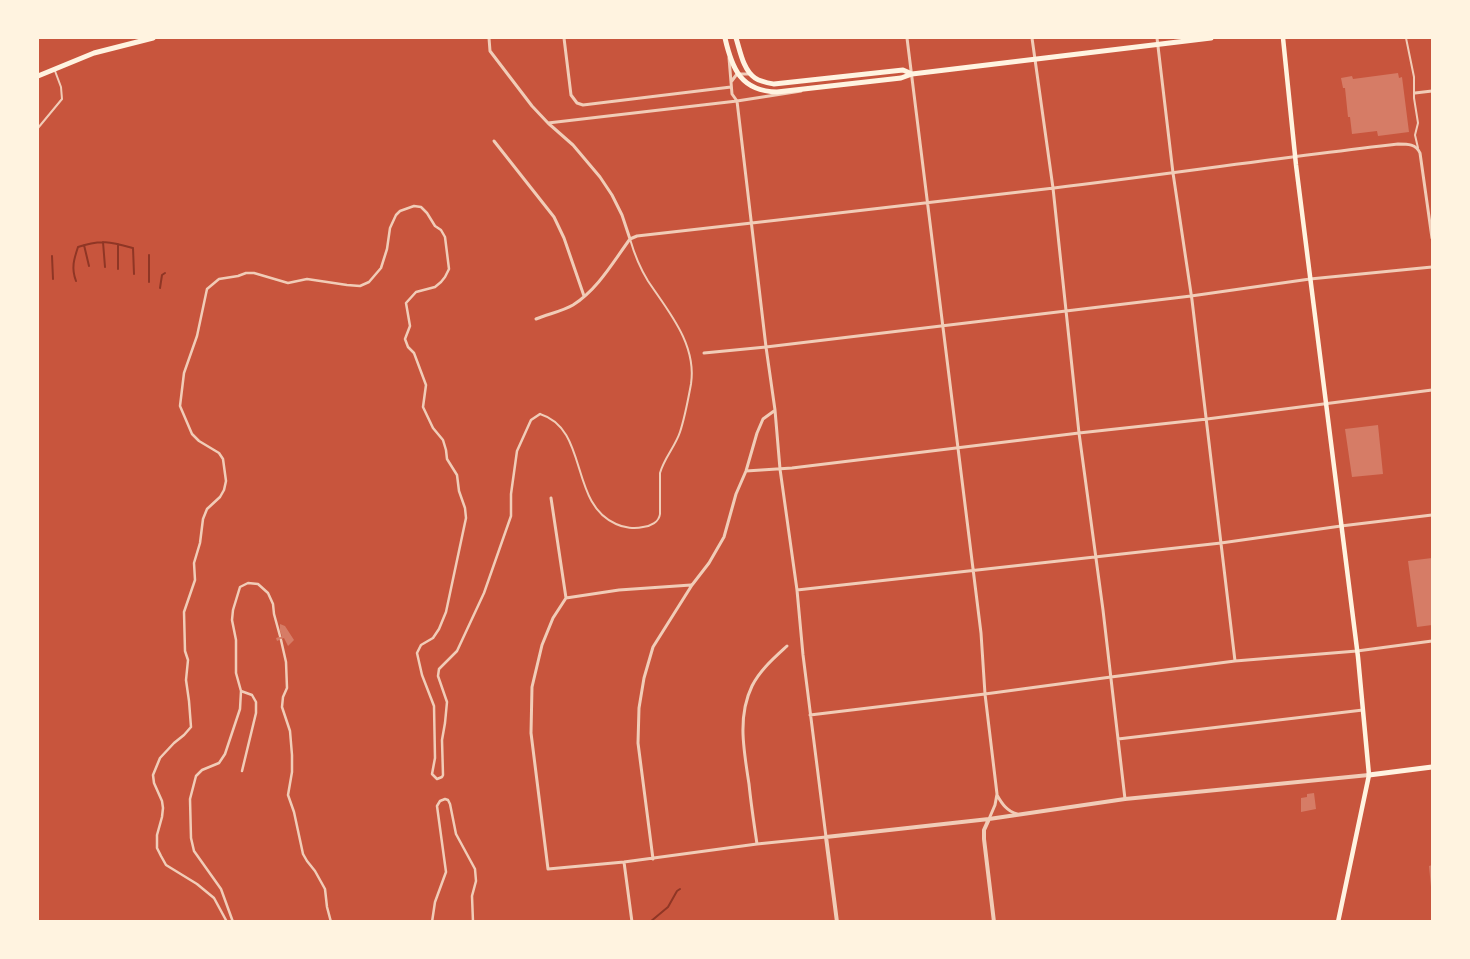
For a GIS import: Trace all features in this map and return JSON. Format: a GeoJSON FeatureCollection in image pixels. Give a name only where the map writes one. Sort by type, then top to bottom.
{"type":"FeatureCollection","features":[{"type":"Feature","properties":{"kind":"main road"},"geometry":{"type":"LineString","coordinates":[[38,76],[94,53],[153,38]]}},
{"type":"Feature","properties":{"kind":"main road"},"geometry":{"type":"LineString","coordinates":[[725,38],[730,61],[737,74],[753,87],[766,92],[805,90],[902,78],[912,74],[1211,38]]}},
{"type":"Feature","properties":{"kind":"main road"},"geometry":{"type":"LineString","coordinates":[[736,38],[744,64],[755,78],[764,82],[774,84],[903,70],[912,74]]}},
{"type":"Feature","properties":{"kind":"main road"},"geometry":{"type":"LineString","coordinates":[[1283,38],[1295,156],[1357,651],[1370,775],[1338,922]]}},
{"type":"Feature","properties":{"kind":"main road"},"geometry":{"type":"LineString","coordinates":[[1370,775],[1432,767]]}},
{"type":"Feature","properties":{"kind":"street"},"geometry":{"type":"LineString","coordinates":[[489,38],[490,51],[532,106],[548,124],[573,145],[600,177],[622,215],[630,239]]}},
{"type":"Feature","properties":{"kind":"street"},"geometry":{"type":"LineString","coordinates":[[564,38],[571,95],[577,103],[583,105],[730,87]]}},
{"type":"Feature","properties":{"kind":"street"},"geometry":{"type":"LineString","coordinates":[[907,38],[982,632],[985,694],[996,794],[995,805],[984,830],[994,922]]}},
{"type":"Feature","properties":{"kind":"street"},"geometry":{"type":"LineString","coordinates":[[1032,38],[1053,188],[1080,433],[1125,799]]}},
{"type":"Feature","properties":{"kind":"street"},"geometry":{"type":"LineString","coordinates":[[1157,38],[1173,173],[1207,419],[1235,662]]}},
{"type":"Feature","properties":{"kind":"street"},"geometry":{"type":"LineString","coordinates":[[728,53],[731,82]]}},
{"type":"Feature","properties":{"kind":"street"},"geometry":{"type":"LineString","coordinates":[[752,74],[737,74],[733,77],[730,87],[732,94],[738,101],[775,410],[780,469],[797,590],[810,715],[837,922]]}},
{"type":"Feature","properties":{"kind":"street"},"geometry":{"type":"LineString","coordinates":[[548,124],[738,101],[805,90]]}},
{"type":"Feature","properties":{"kind":"street"},"geometry":{"type":"LineString","coordinates":[[1415,94],[1432,91]]}},
{"type":"Feature","properties":{"kind":"street"},"geometry":{"type":"LineString","coordinates":[[494,141],[554,217],[564,238],[584,296]]}},
{"type":"Feature","properties":{"kind":"street"},"geometry":{"type":"LineString","coordinates":[[536,319],[572,306],[601,279],[630,239],[637,236],[1053,188],[1398,144],[1413,145],[1418,148],[1420,153],[1432,238]]}},
{"type":"Feature","properties":{"kind":"street"},"geometry":{"type":"LineString","coordinates":[[1426,191],[1432,190]]}},
{"type":"Feature","properties":{"kind":"street"},"geometry":{"type":"LineString","coordinates":[[227,922],[214,898],[197,884],[166,865],[161,856],[157,848],[157,835],[163,808],[153,775],[160,758],[190,727],[186,680],[188,660],[185,651],[184,612],[195,580],[194,562],[200,543],[203,519],[207,510],[220,497],[226,481],[223,459],[219,453],[199,441],[192,434],[180,406],[184,373],[197,336],[207,288],[219,279],[246,273],[254,273],[288,283],[307,279],[347,286],[360,286],[369,282],[381,268],[387,249],[390,228],[396,215],[400,211],[414,206],[420,207],[428,213],[435,226],[441,230],[445,237],[449,269],[445,277],[434,287],[416,292],[406,303],[410,326],[405,339],[414,353],[426,385],[423,407],[433,428],[443,440],[447,459],[457,475],[466,518],[446,612],[436,633],[432,638],[420,645],[417,653],[422,675],[434,706],[435,758],[432,774],[437,779],[442,778],[444,775],[442,740],[447,708],[446,697],[438,676],[439,669],[457,651],[484,593],[511,516],[511,494],[517,451],[531,420],[540,414]]}},
{"type":"Feature","properties":{"kind":"street"},"geometry":{"type":"LineString","coordinates":[[704,353],[1191,296],[1310,279],[1432,267]]}},
{"type":"Feature","properties":{"kind":"street"},"geometry":{"type":"LineString","coordinates":[[746,471],[780,469],[1207,419],[1432,390]]}},
{"type":"Feature","properties":{"kind":"street"},"geometry":{"type":"LineString","coordinates":[[653,859],[638,743],[639,708],[644,678],[653,647],[724,537],[736,494],[746,471],[757,433],[763,419],[775,410]]}},
{"type":"Feature","properties":{"kind":"street"},"geometry":{"type":"LineString","coordinates":[[550,498],[566,598],[553,618],[542,645],[532,687],[532,733],[548,869],[653,859],[757,844],[988,819],[1125,799],[1370,775]]}},
{"type":"Feature","properties":{"kind":"street"},"geometry":{"type":"LineString","coordinates":[[797,590],[1222,543],[1432,515]]}},
{"type":"Feature","properties":{"kind":"street"},"geometry":{"type":"LineString","coordinates":[[233,922],[221,889],[194,851],[191,838],[190,799],[196,776],[202,770],[220,763],[225,754],[240,709],[241,691],[236,673],[236,640],[232,620],[240,587],[248,583],[258,584],[268,593],[273,604],[286,662],[288,688],[283,697],[282,707],[290,731],[292,754],[292,772],[288,795],[294,812],[303,854],[316,871],[325,889],[331,922]]}},
{"type":"Feature","properties":{"kind":"street"},"geometry":{"type":"LineString","coordinates":[[566,598],[619,590],[692,585]]}},
{"type":"Feature","properties":{"kind":"street"},"geometry":{"type":"LineString","coordinates":[[810,715],[1235,662],[1357,651],[1432,641]]}},
{"type":"Feature","properties":{"kind":"street"},"geometry":{"type":"LineString","coordinates":[[757,844],[742,737],[745,708],[759,675],[787,646]]}},
{"type":"Feature","properties":{"kind":"street"},"geometry":{"type":"LineString","coordinates":[[241,691],[252,695],[256,702],[256,714],[242,771]]}},
{"type":"Feature","properties":{"kind":"street"},"geometry":{"type":"LineString","coordinates":[[1118,739],[1364,710]]}},
{"type":"Feature","properties":{"kind":"street"},"geometry":{"type":"LineString","coordinates":[[996,794],[1005,807],[1011,812],[1018,814]]}},
{"type":"Feature","properties":{"kind":"street"},"geometry":{"type":"LineString","coordinates":[[432,922],[435,902],[446,872],[437,806],[440,801],[445,799],[450,804],[456,834],[475,869],[476,881],[472,896],[473,922]]}},
{"type":"Feature","properties":{"kind":"street"},"geometry":{"type":"LineString","coordinates":[[624,862],[632,922]]}},
{"type":"Feature","properties":{"kind":"lane"},"geometry":{"type":"LineString","coordinates":[[1406,38],[1413,68],[1414,98],[1418,122],[1415,135],[1418,148]]}},
{"type":"Feature","properties":{"kind":"lane"},"geometry":{"type":"LineString","coordinates":[[38,128],[62,99],[54,68]]}},
{"type":"Feature","properties":{"kind":"lane"},"geometry":{"type":"LineString","coordinates":[[540,414],[547,416],[558,424],[568,438],[589,497],[602,516],[620,526],[632,528],[643,527],[656,522],[660,514],[660,473],[680,432],[691,382],[691,359],[673,317],[647,280],[636,259],[630,239]]}},
{"type":"Feature","properties":{"kind":"building"},"geometry":{"type":"Polygon","coordinates":[[[1398,73],[1399,78],[1402,77],[1409,132],[1378,136],[1377,131],[1352,134],[1345,88],[1343,88],[1341,78],[1352,76],[1353,79],[1398,73]]]}},
{"type":"Feature","properties":{"kind":"building"},"geometry":{"type":"Polygon","coordinates":[[[1378,425],[1383,474],[1352,477],[1345,429],[1378,425]]]}},
{"type":"Feature","properties":{"kind":"building"},"geometry":{"type":"Polygon","coordinates":[[[1432,558],[1432,625],[1417,627],[1408,561],[1432,558]]]}},
{"type":"Feature","properties":{"kind":"building"},"geometry":{"type":"Polygon","coordinates":[[[280,624],[285,626],[294,640],[288,646],[284,638],[277,641],[276,638],[282,636],[280,624]]]}},
{"type":"Feature","properties":{"kind":"building"},"geometry":{"type":"Polygon","coordinates":[[[1314,793],[1316,809],[1301,812],[1301,798],[1307,797],[1307,794],[1314,793]]]}},
{"type":"Feature","properties":{"kind":"building"},"geometry":{"type":"Polygon","coordinates":[[[1432,865],[1432,886],[1431,887],[1429,866],[1432,865]]]}},
{"type":"Feature","properties":{"kind":"waterway"},"geometry":{"type":"LineString","coordinates":[[76,281],[73,268],[78,247],[100,242],[133,248],[134,274]]}},
{"type":"Feature","properties":{"kind":"waterway"},"geometry":{"type":"LineString","coordinates":[[103,242],[105,267]]}},
{"type":"Feature","properties":{"kind":"waterway"},"geometry":{"type":"LineString","coordinates":[[118,244],[118,269]]}},
{"type":"Feature","properties":{"kind":"waterway"},"geometry":{"type":"LineString","coordinates":[[84,245],[89,266]]}},
{"type":"Feature","properties":{"kind":"waterway"},"geometry":{"type":"LineString","coordinates":[[149,255],[149,282]]}},
{"type":"Feature","properties":{"kind":"waterway"},"geometry":{"type":"LineString","coordinates":[[52,256],[53,279]]}},
{"type":"Feature","properties":{"kind":"waterway"},"geometry":{"type":"LineString","coordinates":[[160,288],[162,275],[165,273]]}},
{"type":"Feature","properties":{"kind":"waterway"},"geometry":{"type":"LineString","coordinates":[[650,922],[668,907],[680,889]]}}]}
